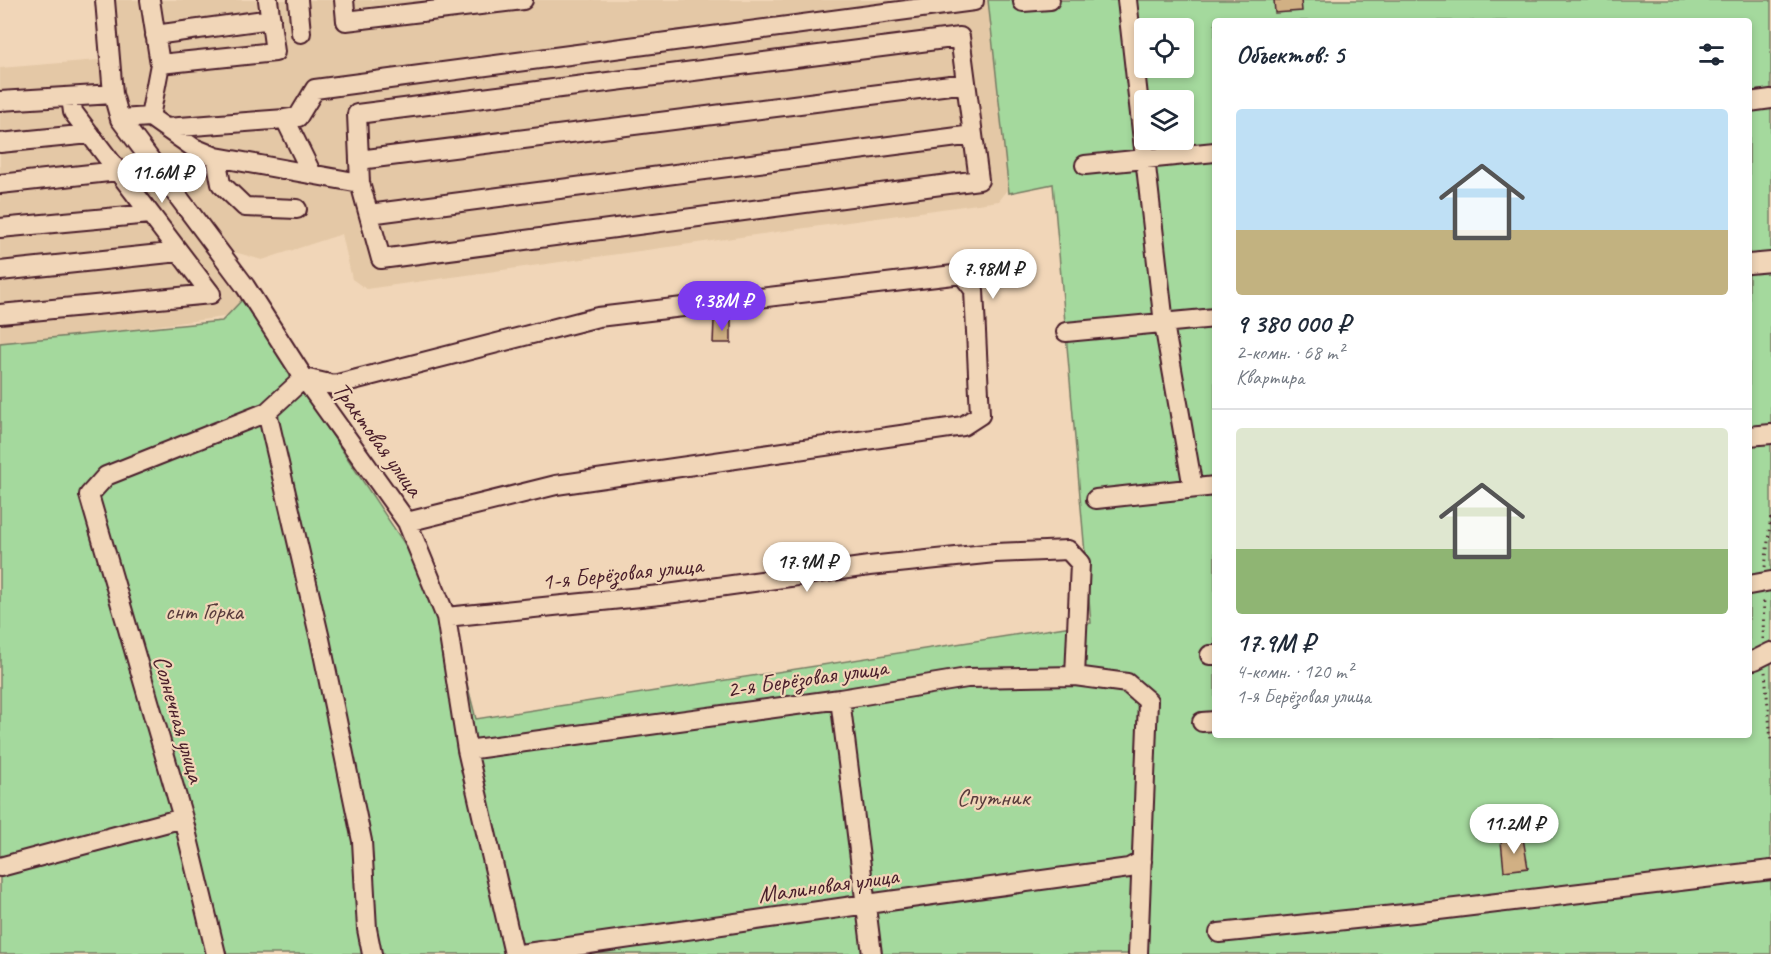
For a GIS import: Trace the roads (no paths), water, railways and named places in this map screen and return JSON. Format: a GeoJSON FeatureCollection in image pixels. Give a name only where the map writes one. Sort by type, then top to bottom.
{"type":"FeatureCollection","features":[{"type":"Feature","properties":{"kind":"street","name":"Трактовая улица"},"geometry":{"type":"LineString","coordinates":[[105,0],[113,94],[120,119],[246,286],[304,378],[407,522],[446,617],[467,750],[514,954]]}},
{"type":"Feature","properties":{"kind":"street"},"geometry":{"type":"LineString","coordinates":[[150,0],[160,64],[150,117]]}},
{"type":"Feature","properties":{"kind":"street"},"geometry":{"type":"LineString","coordinates":[[160,64],[275,52],[268,0]]}},
{"type":"Feature","properties":{"kind":"street"},"geometry":{"type":"LineString","coordinates":[[298,0],[301,33]]}},
{"type":"Feature","properties":{"kind":"street"},"geometry":{"type":"LineString","coordinates":[[344,0],[346,21],[523,0]]}},
{"type":"Feature","properties":{"kind":"street"},"geometry":{"type":"LineString","coordinates":[[1023,2],[1050,0]]}},
{"type":"Feature","properties":{"kind":"street"},"geometry":{"type":"LineString","coordinates":[[1127,0],[1164,324],[1193,488]]}},
{"type":"Feature","properties":{"kind":"street"},"geometry":{"type":"LineString","coordinates":[[166,128],[298,117],[315,89],[974,1]]}},
{"type":"Feature","properties":{"kind":"street"},"geometry":{"type":"LineString","coordinates":[[155,35],[271,20]]}},
{"type":"Feature","properties":{"kind":"street"},"geometry":{"type":"LineString","coordinates":[[960,37],[973,135],[979,180],[381,259],[360,183],[357,114],[960,37]]}},
{"type":"Feature","properties":{"kind":"street"},"geometry":{"type":"LineString","coordinates":[[359,160],[966,84]]}},
{"type":"Feature","properties":{"kind":"street"},"geometry":{"type":"LineString","coordinates":[[0,101],[113,94]]}},
{"type":"Feature","properties":{"kind":"street"},"geometry":{"type":"LineString","coordinates":[[0,314],[211,294],[73,112],[71,97]]}},
{"type":"Feature","properties":{"kind":"street"},"geometry":{"type":"LineString","coordinates":[[1752,102],[1771,99]]}},
{"type":"Feature","properties":{"kind":"street"},"geometry":{"type":"LineString","coordinates":[[120,119],[150,117],[194,147],[216,157],[360,183]]}},
{"type":"Feature","properties":{"kind":"street"},"geometry":{"type":"LineString","coordinates":[[285,119],[312,174]]}},
{"type":"Feature","properties":{"kind":"street"},"geometry":{"type":"LineString","coordinates":[[0,143],[90,134]]}},
{"type":"Feature","properties":{"kind":"street"},"geometry":{"type":"LineString","coordinates":[[369,214],[973,135]]}},
{"type":"Feature","properties":{"kind":"street"},"geometry":{"type":"LineString","coordinates":[[1085,165],[1212,152]]}},
{"type":"Feature","properties":{"kind":"street"},"geometry":{"type":"LineString","coordinates":[[216,157],[221,184],[245,207],[297,209]]}},
{"type":"Feature","properties":{"kind":"street"},"geometry":{"type":"LineString","coordinates":[[0,184],[118,171]]}},
{"type":"Feature","properties":{"kind":"street"},"geometry":{"type":"LineString","coordinates":[[0,228],[150,214]]}},
{"type":"Feature","properties":{"kind":"street"},"geometry":{"type":"LineString","coordinates":[[0,271],[180,252]]}},
{"type":"Feature","properties":{"kind":"street"},"geometry":{"type":"LineString","coordinates":[[1752,264],[1771,262]]}},
{"type":"Feature","properties":{"kind":"street"},"geometry":{"type":"LineString","coordinates":[[304,378],[334,385],[598,317],[962,274],[974,290],[980,415],[963,426],[556,485],[407,522]]}},
{"type":"Feature","properties":{"kind":"street"},"geometry":{"type":"LineString","coordinates":[[1066,332],[1212,318]]}},
{"type":"Feature","properties":{"kind":"street","name":"Солнечная улица"},"geometry":{"type":"LineString","coordinates":[[216,954],[183,819],[89,495],[106,476],[267,412],[304,378]]}},
{"type":"Feature","properties":{"kind":"street"},"geometry":{"type":"LineString","coordinates":[[267,412],[320,639],[362,841],[367,929],[372,954]]}},
{"type":"Feature","properties":{"kind":"street"},"geometry":{"type":"LineString","coordinates":[[1752,436],[1771,434]]}},
{"type":"Feature","properties":{"kind":"street"},"geometry":{"type":"LineString","coordinates":[[1096,499],[1212,486]]}},
{"type":"Feature","properties":{"kind":"street","name":"1-я Берёзовая улица"},"geometry":{"type":"LineString","coordinates":[[446,617],[660,595],[869,566],[995,553],[1068,550],[1080,563],[1075,676]]}},
{"type":"Feature","properties":{"kind":"street","name":"2-я Берёзовая улица"},"geometry":{"type":"LineString","coordinates":[[467,750],[840,699],[967,678],[1075,676],[1127,683],[1148,701],[1142,861]]}},
{"type":"Feature","properties":{"kind":"street"},"geometry":{"type":"LineString","coordinates":[[840,699],[872,954]]}},
{"type":"Feature","properties":{"kind":"street"},"geometry":{"type":"LineString","coordinates":[[0,867],[183,819]]}},
{"type":"Feature","properties":{"kind":"street"},"geometry":{"type":"LineString","coordinates":[[1138,954],[1142,861]]}},
{"type":"Feature","properties":{"kind":"street","name":"Малиновая улица"},"geometry":{"type":"LineString","coordinates":[[520,954],[1129,868],[1142,861]]}},
{"type":"Feature","properties":{"kind":"street"},"geometry":{"type":"LineString","coordinates":[[1219,933],[1414,913],[1771,870]]}},
{"type":"Feature","properties":{"kind":"park label","name":"снт Горка"},"geometry":{"type":"Point","coordinates":[204,611]}},
{"type":"Feature","properties":{"kind":"park label","name":"Спутник"},"geometry":{"type":"Point","coordinates":[993,797]}}]}
